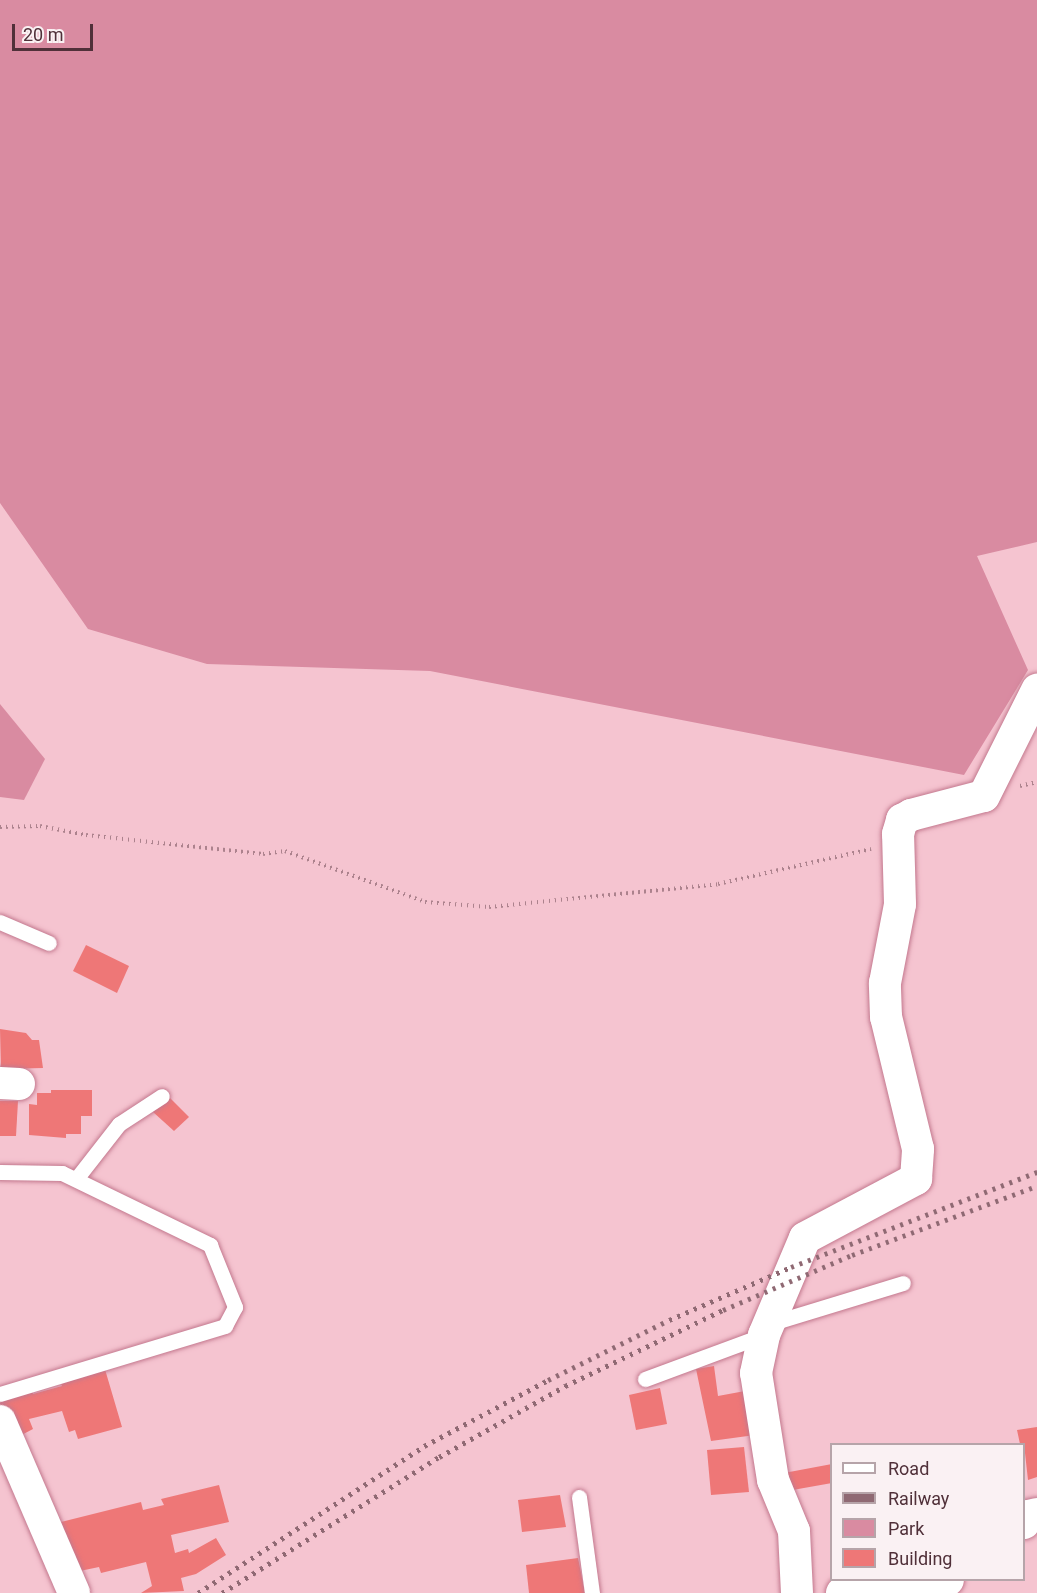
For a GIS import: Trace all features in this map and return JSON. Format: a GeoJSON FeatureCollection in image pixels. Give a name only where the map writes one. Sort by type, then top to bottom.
{"type":"FeatureCollection","features":[{"type":"Feature","properties":{"kind":"street"},"geometry":{"type":"LineString","coordinates":[[797,1593],[794,1531],[773,1480],[756,1373],[766,1330],[806,1238],[916,1179],[918,1149],[886,1017],[885,983],[900,904],[898,834],[902,820],[911,815],[984,796],[1037,690]]}},
{"type":"Feature","properties":{"kind":"street"},"geometry":{"type":"LineString","coordinates":[[0,1421],[74,1593]]}},
{"type":"Feature","properties":{"kind":"street"},"geometry":{"type":"LineString","coordinates":[[842,1593],[869,1584],[928,1581]]}},
{"type":"Feature","properties":{"kind":"lane"},"geometry":{"type":"LineString","coordinates":[[0,921],[49,943]]}},
{"type":"Feature","properties":{"kind":"lane"},"geometry":{"type":"LineString","coordinates":[[76,1179],[119,1124],[162,1096]]}},
{"type":"Feature","properties":{"kind":"lane"},"geometry":{"type":"LineString","coordinates":[[0,1172],[63,1173],[210,1245],[235,1307],[225,1326],[0,1394]]}},
{"type":"Feature","properties":{"kind":"lane"},"geometry":{"type":"LineString","coordinates":[[645,1379],[766,1330],[903,1283]]}},
{"type":"Feature","properties":{"kind":"lane"},"geometry":{"type":"LineString","coordinates":[[579,1497],[592,1593]]}},
{"type":"Feature","properties":{"kind":"path"},"geometry":{"type":"LineString","coordinates":[[0,827],[40,826],[86,836],[263,854],[285,851],[425,902],[489,907],[718,884],[870,849],[898,834]]}},
{"type":"Feature","properties":{"kind":"green space"},"geometry":{"type":"Polygon","coordinates":[[[0,0],[1037,0],[1037,542],[977,556],[1028,670],[964,775],[430,671],[207,664],[88,629],[0,503],[0,0]]]}},
{"type":"Feature","properties":{"kind":"green space"},"geometry":{"type":"Polygon","coordinates":[[[0,704],[45,759],[24,800],[0,797],[0,704]]]}},
{"type":"Feature","properties":{"kind":"building"},"geometry":{"type":"Polygon","coordinates":[[[86,945],[129,966],[117,993],[73,971],[86,945]]]}},
{"type":"Feature","properties":{"kind":"building"},"geometry":{"type":"Polygon","coordinates":[[[0,1029],[26,1033],[32,1040],[39,1040],[43,1068],[1,1069],[0,1029]]]}},
{"type":"Feature","properties":{"kind":"building"},"geometry":{"type":"Polygon","coordinates":[[[51,1090],[92,1090],[92,1116],[81,1116],[81,1134],[66,1134],[66,1138],[29,1135],[29,1104],[37,1105],[37,1093],[51,1093],[51,1090]]]}},
{"type":"Feature","properties":{"kind":"building"},"geometry":{"type":"Polygon","coordinates":[[[168,1096],[189,1117],[174,1131],[153,1112],[168,1096]]]}},
{"type":"Feature","properties":{"kind":"building"},"geometry":{"type":"Polygon","coordinates":[[[0,1101],[18,1101],[16,1136],[0,1136],[0,1101]]]}},
{"type":"Feature","properties":{"kind":"building"},"geometry":{"type":"Polygon","coordinates":[[[104,1366],[122,1427],[78,1439],[75,1430],[69,1432],[62,1411],[29,1419],[33,1429],[12,1440],[0,1416],[0,1400],[31,1387],[33,1394],[62,1386],[59,1379],[104,1366]]]}},
{"type":"Feature","properties":{"kind":"building"},"geometry":{"type":"Polygon","coordinates":[[[714,1366],[718,1396],[745,1391],[755,1435],[711,1441],[696,1369],[714,1366]]]}},
{"type":"Feature","properties":{"kind":"building"},"geometry":{"type":"Polygon","coordinates":[[[660,1388],[667,1424],[636,1430],[629,1395],[660,1388]]]}},
{"type":"Feature","properties":{"kind":"building"},"geometry":{"type":"Polygon","coordinates":[[[1037,1427],[1037,1477],[1028,1480],[1025,1443],[1020,1443],[1017,1430],[1037,1427]]]}},
{"type":"Feature","properties":{"kind":"building"},"geometry":{"type":"Polygon","coordinates":[[[744,1447],[749,1492],[711,1495],[707,1450],[744,1447]]]}},
{"type":"Feature","properties":{"kind":"building"},"geometry":{"type":"Polygon","coordinates":[[[830,1464],[830,1483],[787,1491],[784,1473],[830,1464]]]}},
{"type":"Feature","properties":{"kind":"building"},"geometry":{"type":"Polygon","coordinates":[[[219,1485],[229,1522],[171,1535],[175,1553],[188,1549],[189,1553],[216,1538],[226,1555],[196,1574],[181,1578],[184,1591],[141,1593],[152,1586],[146,1562],[101,1573],[99,1567],[75,1572],[61,1522],[141,1502],[143,1510],[164,1505],[161,1499],[219,1485]]]}},
{"type":"Feature","properties":{"kind":"building"},"geometry":{"type":"Polygon","coordinates":[[[560,1495],[566,1527],[522,1532],[518,1500],[560,1495]]]}},
{"type":"Feature","properties":{"kind":"building"},"geometry":{"type":"Polygon","coordinates":[[[578,1558],[585,1593],[529,1593],[526,1565],[578,1558]]]}},
{"type":"Feature","properties":{"kind":"railway"},"geometry":{"type":"LineString","coordinates":[[198,1593],[424,1446],[548,1380],[669,1320],[791,1267],[1037,1172]]}},
{"type":"Feature","properties":{"kind":"railway"},"geometry":{"type":"LineString","coordinates":[[222,1593],[439,1457],[565,1386],[723,1310],[852,1255],[1037,1186]]}}]}
